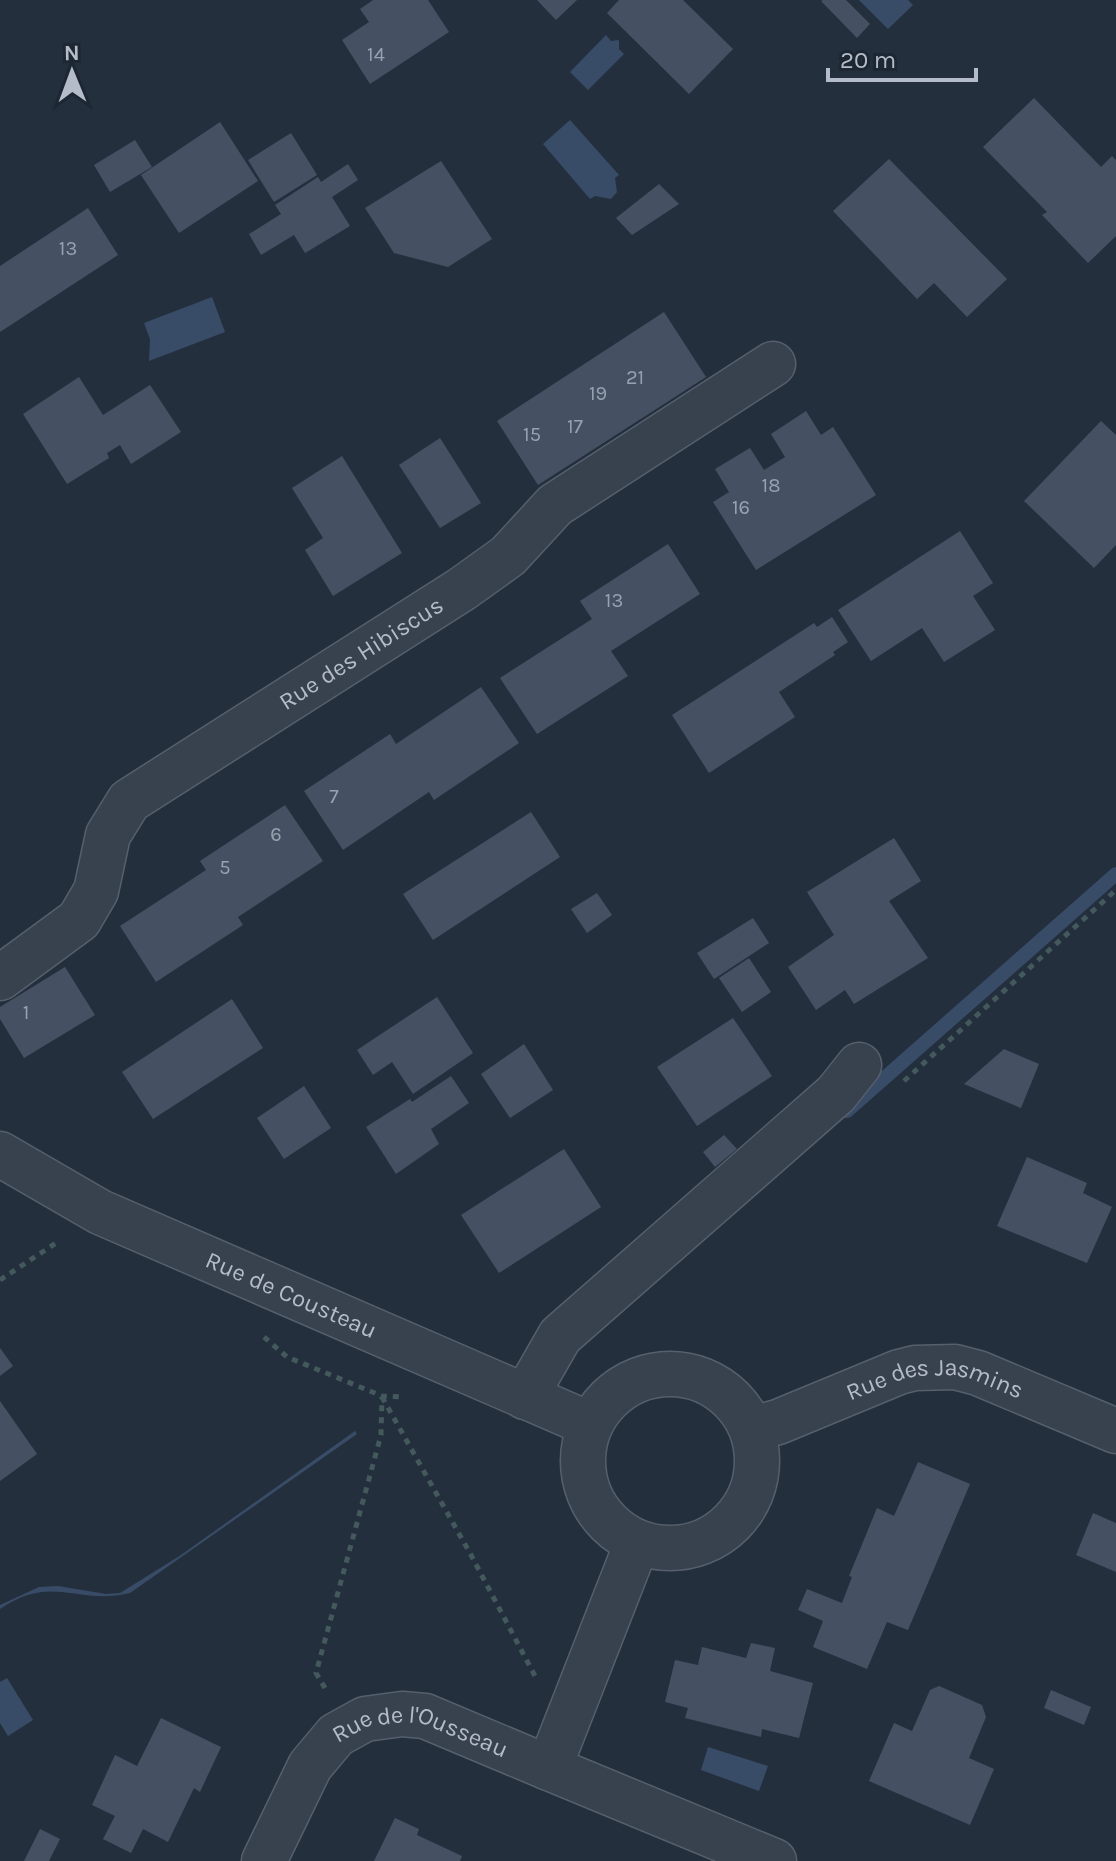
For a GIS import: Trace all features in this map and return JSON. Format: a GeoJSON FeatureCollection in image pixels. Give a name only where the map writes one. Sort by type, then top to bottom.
{"type":"FeatureCollection","features":[{"type":"Feature","properties":{"kind":"street","name":"Rue des Hibiscus"},"geometry":{"type":"LineString","coordinates":[[0,978],[79,920],[96,891],[108,835],[129,801],[462,589],[508,556],[555,505],[773,364]]}},
{"type":"Feature","properties":{"kind":"street"},"geometry":{"type":"LineString","coordinates":[[525,1397],[560,1336],[836,1094],[859,1065]]}},
{"type":"Feature","properties":{"kind":"street","name":"Rue de Cousteau"},"geometry":{"type":"LineString","coordinates":[[0,1154],[100,1212],[589,1424]]}},
{"type":"Feature","properties":{"kind":"street","name":"Rue des Jasmins"},"geometry":{"type":"LineString","coordinates":[[752,1429],[778,1422],[899,1372],[936,1366],[978,1373],[1116,1431]]}},
{"type":"Feature","properties":{"kind":"street"},"geometry":{"type":"LineString","coordinates":[[672,1373],[706,1380],[733,1400],[752,1429],[758,1457],[754,1487],[741,1512],[721,1533],[694,1546],[666,1549],[637,1543],[609,1526],[589,1499],[581,1468],[589,1424],[610,1396],[638,1378],[672,1373]]}},
{"type":"Feature","properties":{"kind":"street"},"geometry":{"type":"LineString","coordinates":[[549,1768],[637,1543]]}},
{"type":"Feature","properties":{"kind":"street","name":"Rue de l'Ousseau"},"geometry":{"type":"LineString","coordinates":[[264,1861],[310,1766],[325,1746],[348,1727],[381,1716],[425,1716],[774,1861]]}},
{"type":"Feature","properties":{"kind":"path"},"geometry":{"type":"LineString","coordinates":[[0,1280],[65,1237]]}},
{"type":"Feature","properties":{"kind":"path"},"geometry":{"type":"LineString","coordinates":[[348,1727],[316,1673],[381,1435],[382,1396],[537,1680]]}},
{"type":"Feature","properties":{"kind":"water"},"geometry":{"type":"Polygon","coordinates":[[[859,0],[908,0],[913,5],[888,29],[859,0]]]}},
{"type":"Feature","properties":{"kind":"water"},"geometry":{"type":"Polygon","coordinates":[[[606,35],[611,41],[619,40],[619,49],[624,54],[588,90],[570,72],[606,35]]]}},
{"type":"Feature","properties":{"kind":"water"},"geometry":{"type":"Polygon","coordinates":[[[570,120],[619,175],[615,178],[617,192],[611,199],[595,196],[590,199],[543,144],[570,120]]]}},
{"type":"Feature","properties":{"kind":"water"},"geometry":{"type":"Polygon","coordinates":[[[212,297],[225,332],[149,361],[150,339],[144,323],[212,297]]]}},
{"type":"Feature","properties":{"kind":"water"},"geometry":{"type":"Polygon","coordinates":[[[355,1431],[357,1434],[130,1593],[95,1596],[65,1592],[35,1593],[0,1609],[0,1605],[39,1587],[58,1586],[106,1594],[120,1593],[181,1555],[355,1431]]]}},
{"type":"Feature","properties":{"kind":"water"},"geometry":{"type":"Polygon","coordinates":[[[7,1678],[33,1720],[8,1736],[0,1723],[0,1682],[7,1678]]]}},
{"type":"Feature","properties":{"kind":"water"},"geometry":{"type":"Polygon","coordinates":[[[708,1747],[768,1766],[759,1791],[701,1770],[708,1747]]]}},
{"type":"Feature","properties":{"kind":"building"},"geometry":{"type":"Polygon","coordinates":[[[373,0],[428,0],[449,32],[370,84],[342,40],[369,22],[360,9],[373,0]]]}},
{"type":"Feature","properties":{"kind":"building"},"geometry":{"type":"Polygon","coordinates":[[[537,0],[577,0],[556,20],[537,0]]]}},
{"type":"Feature","properties":{"kind":"building"},"geometry":{"type":"Polygon","coordinates":[[[619,0],[683,0],[733,49],[689,94],[607,13],[619,0]]]}},
{"type":"Feature","properties":{"kind":"building"},"geometry":{"type":"Polygon","coordinates":[[[823,0],[846,0],[870,24],[857,38],[823,0]]]}},
{"type":"Feature","properties":{"kind":"building"},"geometry":{"type":"Polygon","coordinates":[[[1034,98],[1101,167],[1112,156],[1116,160],[1116,236],[1088,263],[1042,215],[1047,212],[983,147],[1034,98]]]}},
{"type":"Feature","properties":{"kind":"building"},"geometry":{"type":"Polygon","coordinates":[[[220,122],[258,181],[179,233],[141,175],[220,122]]]}},
{"type":"Feature","properties":{"kind":"building"},"geometry":{"type":"Polygon","coordinates":[[[291,133],[317,175],[274,202],[248,160],[291,133]]]}},
{"type":"Feature","properties":{"kind":"building"},"geometry":{"type":"Polygon","coordinates":[[[135,140],[152,167],[110,192],[94,165],[135,140]]]}},
{"type":"Feature","properties":{"kind":"building"},"geometry":{"type":"Polygon","coordinates":[[[889,159],[1007,279],[967,317],[934,283],[917,299],[833,211],[889,159]]]}},
{"type":"Feature","properties":{"kind":"building"},"geometry":{"type":"Polygon","coordinates":[[[441,161],[492,239],[448,267],[394,253],[365,208],[441,161]]]}},
{"type":"Feature","properties":{"kind":"building"},"geometry":{"type":"Polygon","coordinates":[[[348,164],[358,180],[332,197],[350,226],[305,253],[294,235],[261,255],[249,234],[281,214],[275,205],[318,177],[321,182],[348,164]]]}},
{"type":"Feature","properties":{"kind":"building"},"geometry":{"type":"Polygon","coordinates":[[[659,184],[679,204],[632,235],[616,218],[659,184]]]}},
{"type":"Feature","properties":{"kind":"building"},"geometry":{"type":"Polygon","coordinates":[[[88,208],[118,255],[0,332],[0,266],[88,208]]]}},
{"type":"Feature","properties":{"kind":"building"},"geometry":{"type":"Polygon","coordinates":[[[664,312],[706,377],[538,485],[497,421],[664,312]]]}},
{"type":"Feature","properties":{"kind":"building"},"geometry":{"type":"Polygon","coordinates":[[[79,377],[103,415],[150,385],[181,432],[131,464],[120,445],[107,453],[109,458],[67,484],[23,414],[79,377]]]}},
{"type":"Feature","properties":{"kind":"building"},"geometry":{"type":"Polygon","coordinates":[[[806,411],[821,435],[833,427],[876,495],[756,570],[713,502],[729,492],[715,469],[750,448],[764,470],[785,457],[771,434],[806,411]]]}},
{"type":"Feature","properties":{"kind":"building"},"geometry":{"type":"Polygon","coordinates":[[[1101,421],[1116,435],[1116,545],[1094,568],[1024,501],[1101,421]]]}},
{"type":"Feature","properties":{"kind":"building"},"geometry":{"type":"Polygon","coordinates":[[[440,438],[481,503],[440,528],[399,465],[440,438]]]}},
{"type":"Feature","properties":{"kind":"building"},"geometry":{"type":"Polygon","coordinates":[[[342,456],[402,553],[333,596],[305,550],[323,538],[292,488],[342,456]]]}},
{"type":"Feature","properties":{"kind":"building"},"geometry":{"type":"Polygon","coordinates":[[[960,531],[993,583],[973,596],[995,630],[944,662],[922,628],[871,661],[838,610],[960,531]]]}},
{"type":"Feature","properties":{"kind":"building"},"geometry":{"type":"Polygon","coordinates":[[[668,544],[700,594],[611,651],[628,676],[537,734],[500,678],[592,619],[580,601],[668,544]]]}},
{"type":"Feature","properties":{"kind":"building"},"geometry":{"type":"Polygon","coordinates":[[[832,617],[848,642],[833,652],[835,655],[779,692],[795,717],[709,773],[672,715],[814,623],[817,627],[832,617]]]}},
{"type":"Feature","properties":{"kind":"building"},"geometry":{"type":"Polygon","coordinates":[[[481,687],[519,743],[434,800],[429,792],[343,850],[304,791],[390,734],[396,744],[481,687]]]}},
{"type":"Feature","properties":{"kind":"building"},"geometry":{"type":"Polygon","coordinates":[[[285,805],[323,861],[238,917],[243,925],[156,982],[120,926],[206,870],[200,861],[285,805]]]}},
{"type":"Feature","properties":{"kind":"building"},"geometry":{"type":"Polygon","coordinates":[[[531,812],[560,857],[433,940],[403,894],[531,812]]]}},
{"type":"Feature","properties":{"kind":"building"},"geometry":{"type":"Polygon","coordinates":[[[894,838],[921,881],[889,901],[928,958],[854,1004],[845,990],[816,1010],[788,967],[834,935],[807,892],[894,838]]]}},
{"type":"Feature","properties":{"kind":"building"},"geometry":{"type":"Polygon","coordinates":[[[597,893],[612,915],[587,933],[571,909],[597,893]]]}},
{"type":"Feature","properties":{"kind":"building"},"geometry":{"type":"Polygon","coordinates":[[[753,918],[769,943],[714,979],[697,953],[753,918]]]}},
{"type":"Feature","properties":{"kind":"building"},"geometry":{"type":"Polygon","coordinates":[[[749,958],[771,992],[742,1012],[719,978],[749,958]]]}},
{"type":"Feature","properties":{"kind":"building"},"geometry":{"type":"Polygon","coordinates":[[[65,967],[95,1015],[24,1058],[0,1019],[0,1007],[65,967]]]}},
{"type":"Feature","properties":{"kind":"building"},"geometry":{"type":"Polygon","coordinates":[[[437,997],[473,1053],[413,1094],[392,1062],[373,1075],[357,1050],[437,997]]]}},
{"type":"Feature","properties":{"kind":"building"},"geometry":{"type":"Polygon","coordinates":[[[232,999],[263,1048],[153,1119],[122,1072],[232,999]]]}},
{"type":"Feature","properties":{"kind":"building"},"geometry":{"type":"Polygon","coordinates":[[[733,1018],[772,1076],[697,1126],[657,1067],[733,1018]]]}},
{"type":"Feature","properties":{"kind":"building"},"geometry":{"type":"Polygon","coordinates":[[[524,1044],[553,1090],[510,1118],[481,1074],[524,1044]]]}},
{"type":"Feature","properties":{"kind":"building"},"geometry":{"type":"Polygon","coordinates":[[[1004,1049],[1039,1064],[1021,1108],[964,1084],[1004,1049]]]}},
{"type":"Feature","properties":{"kind":"building"},"geometry":{"type":"Polygon","coordinates":[[[451,1076],[469,1103],[431,1129],[439,1144],[396,1174],[366,1127],[451,1076]]]}},
{"type":"Feature","properties":{"kind":"building"},"geometry":{"type":"Polygon","coordinates":[[[304,1086],[331,1128],[284,1159],[257,1118],[304,1086]]]}},
{"type":"Feature","properties":{"kind":"building"},"geometry":{"type":"Polygon","coordinates":[[[724,1135],[737,1149],[715,1167],[703,1152],[724,1135]]]}},
{"type":"Feature","properties":{"kind":"building"},"geometry":{"type":"Polygon","coordinates":[[[564,1149],[601,1207],[499,1273],[461,1215],[564,1149]]]}},
{"type":"Feature","properties":{"kind":"building"},"geometry":{"type":"Polygon","coordinates":[[[1027,1157],[1087,1183],[1083,1193],[1112,1207],[1087,1263],[997,1226],[1027,1157]]]}},
{"type":"Feature","properties":{"kind":"building"},"geometry":{"type":"Polygon","coordinates":[[[0,1348],[13,1366],[0,1376],[0,1348]]]}},
{"type":"Feature","properties":{"kind":"building"},"geometry":{"type":"Polygon","coordinates":[[[0,1401],[37,1454],[0,1481],[0,1401]]]}},
{"type":"Feature","properties":{"kind":"building"},"geometry":{"type":"Polygon","coordinates":[[[918,1462],[970,1484],[908,1630],[887,1622],[867,1669],[813,1647],[823,1621],[798,1610],[807,1589],[842,1603],[852,1577],[849,1576],[877,1508],[894,1516],[918,1462]]]}},
{"type":"Feature","properties":{"kind":"building"},"geometry":{"type":"Polygon","coordinates":[[[1093,1513],[1116,1523],[1116,1572],[1076,1555],[1093,1513]]]}},
{"type":"Feature","properties":{"kind":"building"},"geometry":{"type":"Polygon","coordinates":[[[751,1643],[775,1648],[770,1671],[813,1683],[799,1738],[762,1729],[761,1737],[685,1718],[688,1708],[665,1702],[675,1660],[698,1665],[702,1647],[746,1658],[751,1643]]]}},
{"type":"Feature","properties":{"kind":"building"},"geometry":{"type":"Polygon","coordinates":[[[939,1686],[982,1705],[986,1717],[969,1758],[994,1769],[970,1825],[869,1781],[894,1723],[912,1731],[930,1690],[939,1686]]]}},
{"type":"Feature","properties":{"kind":"building"},"geometry":{"type":"Polygon","coordinates":[[[1051,1690],[1091,1707],[1084,1725],[1044,1708],[1051,1690]]]}},
{"type":"Feature","properties":{"kind":"building"},"geometry":{"type":"Polygon","coordinates":[[[161,1718],[221,1747],[200,1792],[194,1788],[168,1842],[143,1829],[131,1853],[103,1839],[115,1816],[92,1805],[115,1755],[137,1766],[161,1718]]]}},
{"type":"Feature","properties":{"kind":"building"},"geometry":{"type":"Polygon","coordinates":[[[395,1818],[419,1829],[417,1835],[462,1856],[460,1861],[374,1861],[395,1818]]]}},
{"type":"Feature","properties":{"kind":"building"},"geometry":{"type":"Polygon","coordinates":[[[40,1829],[60,1839],[49,1861],[24,1861],[40,1829]]]}},
{"type":"Feature","properties":{"kind":"waterway"},"geometry":{"type":"LineString","coordinates":[[847,1111],[1116,874]]}}]}
